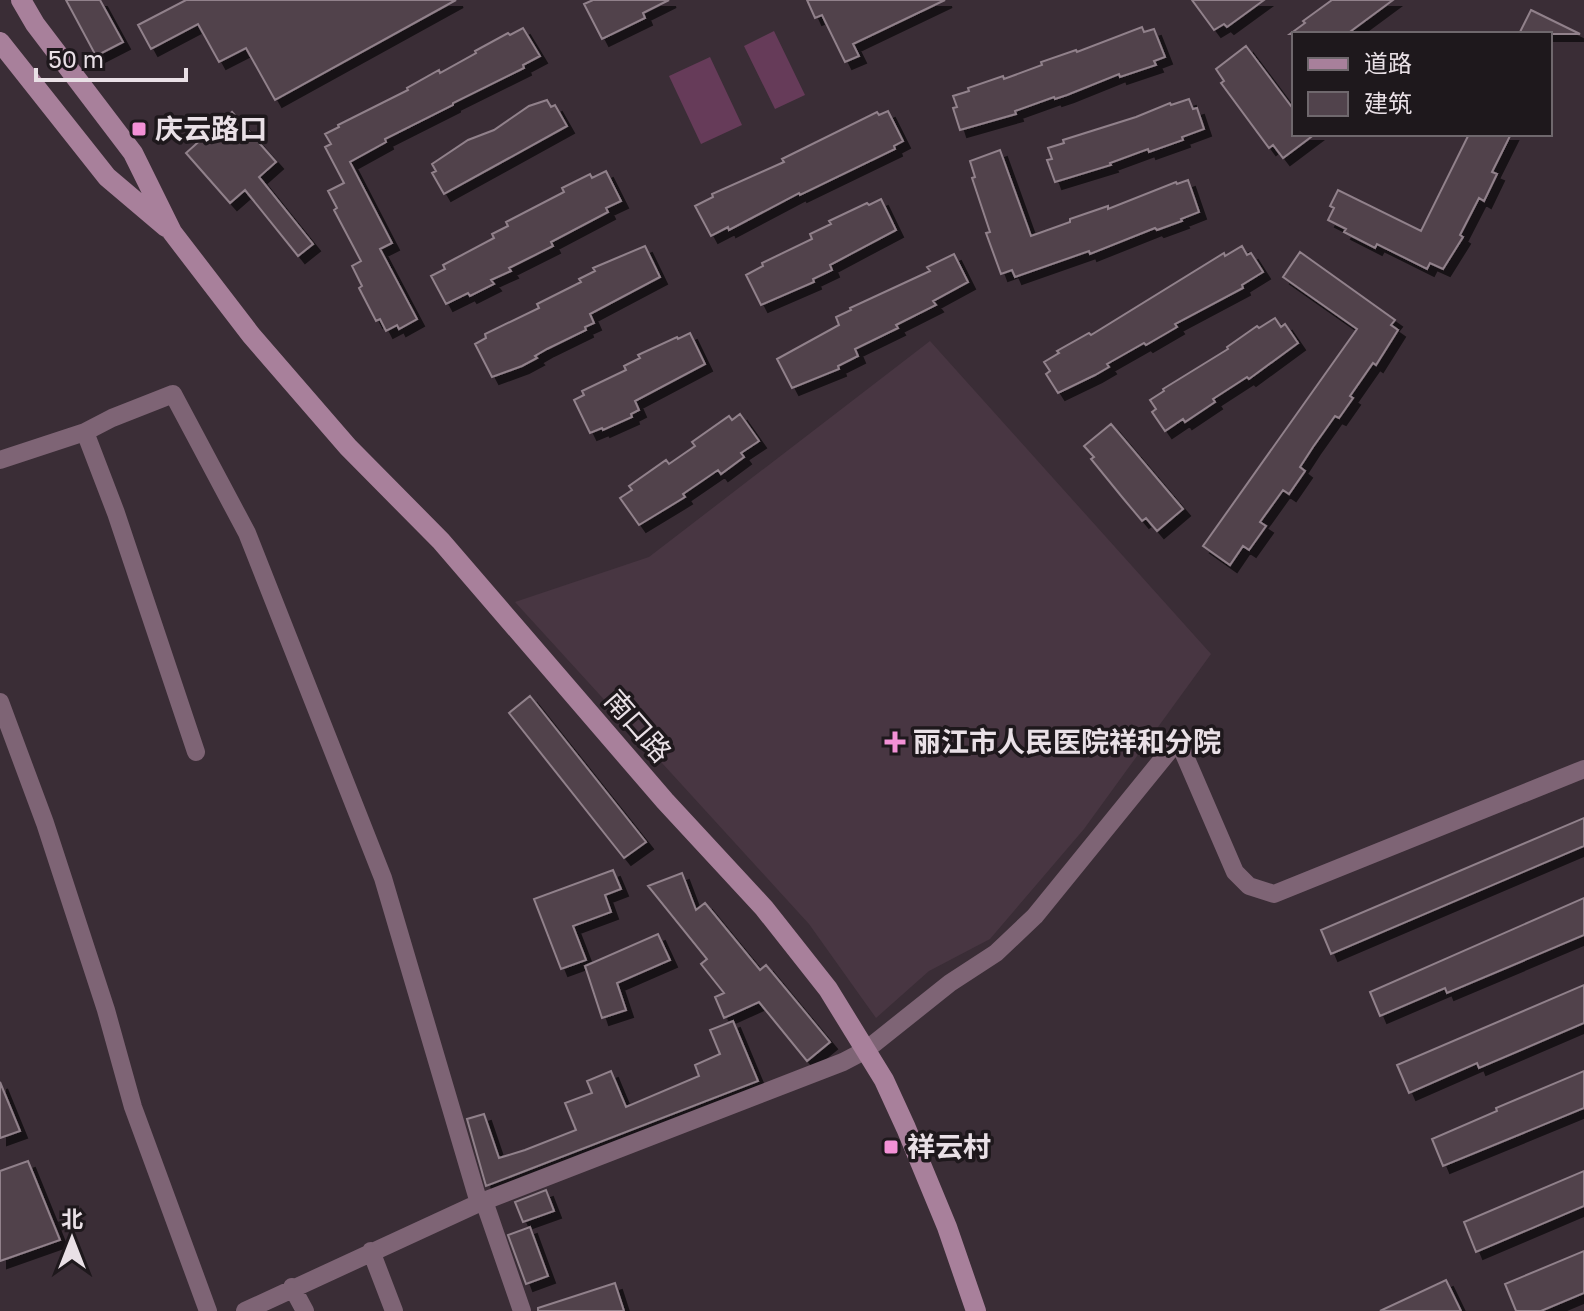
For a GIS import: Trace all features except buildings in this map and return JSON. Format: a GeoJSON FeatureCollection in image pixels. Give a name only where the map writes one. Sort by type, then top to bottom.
{"type":"FeatureCollection","features":[{"type":"Feature","properties":{"kind":"main road","name":"南口路"},"geometry":{"type":"LineString","coordinates":[[21,0],[35,24],[133,153],[172,232],[251,335],[304,398],[441,541],[665,801],[772,918],[828,989],[884,1080],[925,1171],[976,1311]]}},
{"type":"Feature","properties":{"kind":"main road","name":"南口路"},"geometry":{"type":"LineString","coordinates":[[0,42],[107,177],[172,232]]}},
{"type":"Feature","properties":{"kind":"street"},"geometry":{"type":"LineString","coordinates":[[0,460],[85,432],[173,394],[247,533],[383,878],[482,1202],[522,1311]]}},
{"type":"Feature","properties":{"kind":"street"},"geometry":{"type":"LineString","coordinates":[[85,432],[116,513],[196,752]]}},
{"type":"Feature","properties":{"kind":"street"},"geometry":{"type":"LineString","coordinates":[[0,702],[45,823],[106,1010],[133,1107],[208,1311]]}},
{"type":"Feature","properties":{"kind":"street"},"geometry":{"type":"LineString","coordinates":[[245,1311],[482,1202],[759,1096],[866,1050],[903,1018],[1017,935],[1178,740],[1235,872],[1249,886],[1274,894],[1584,769]]}},
{"type":"Feature","properties":{"kind":"street"},"geometry":{"type":"LineString","coordinates":[[371,1251],[394,1311]]}},
{"type":"Feature","properties":{"kind":"street"},"geometry":{"type":"LineString","coordinates":[[292,1287],[305,1311]]}},
{"type":"Feature","properties":{"kind":"shaded area"},"geometry":{"type":"Polygon","coordinates":[[[774,31],[805,95],[775,109],[744,46],[774,31]]]}},
{"type":"Feature","properties":{"kind":"shaded area"},"geometry":{"type":"Polygon","coordinates":[[[710,57],[742,125],[701,144],[669,76],[710,57]]]}},
{"type":"Feature","properties":{"kind":"shaded area","name":"丽江市人民医院祥和分院"},"geometry":{"type":"Polygon","coordinates":[[[930,341],[1211,654],[1084,829],[990,939],[929,971],[876,1018],[809,924],[515,602],[649,557],[930,341]]]}},
{"type":"Feature","properties":{"kind":"place","name":"庆云路口"},"geometry":{"type":"Point","coordinates":[139,129]}},
{"type":"Feature","properties":{"kind":"place","name":"丽江市人民医院祥和分院"},"geometry":{"type":"Point","coordinates":[895,742]}},
{"type":"Feature","properties":{"kind":"place","name":"祥云村"},"geometry":{"type":"Point","coordinates":[891,1147]}}]}
